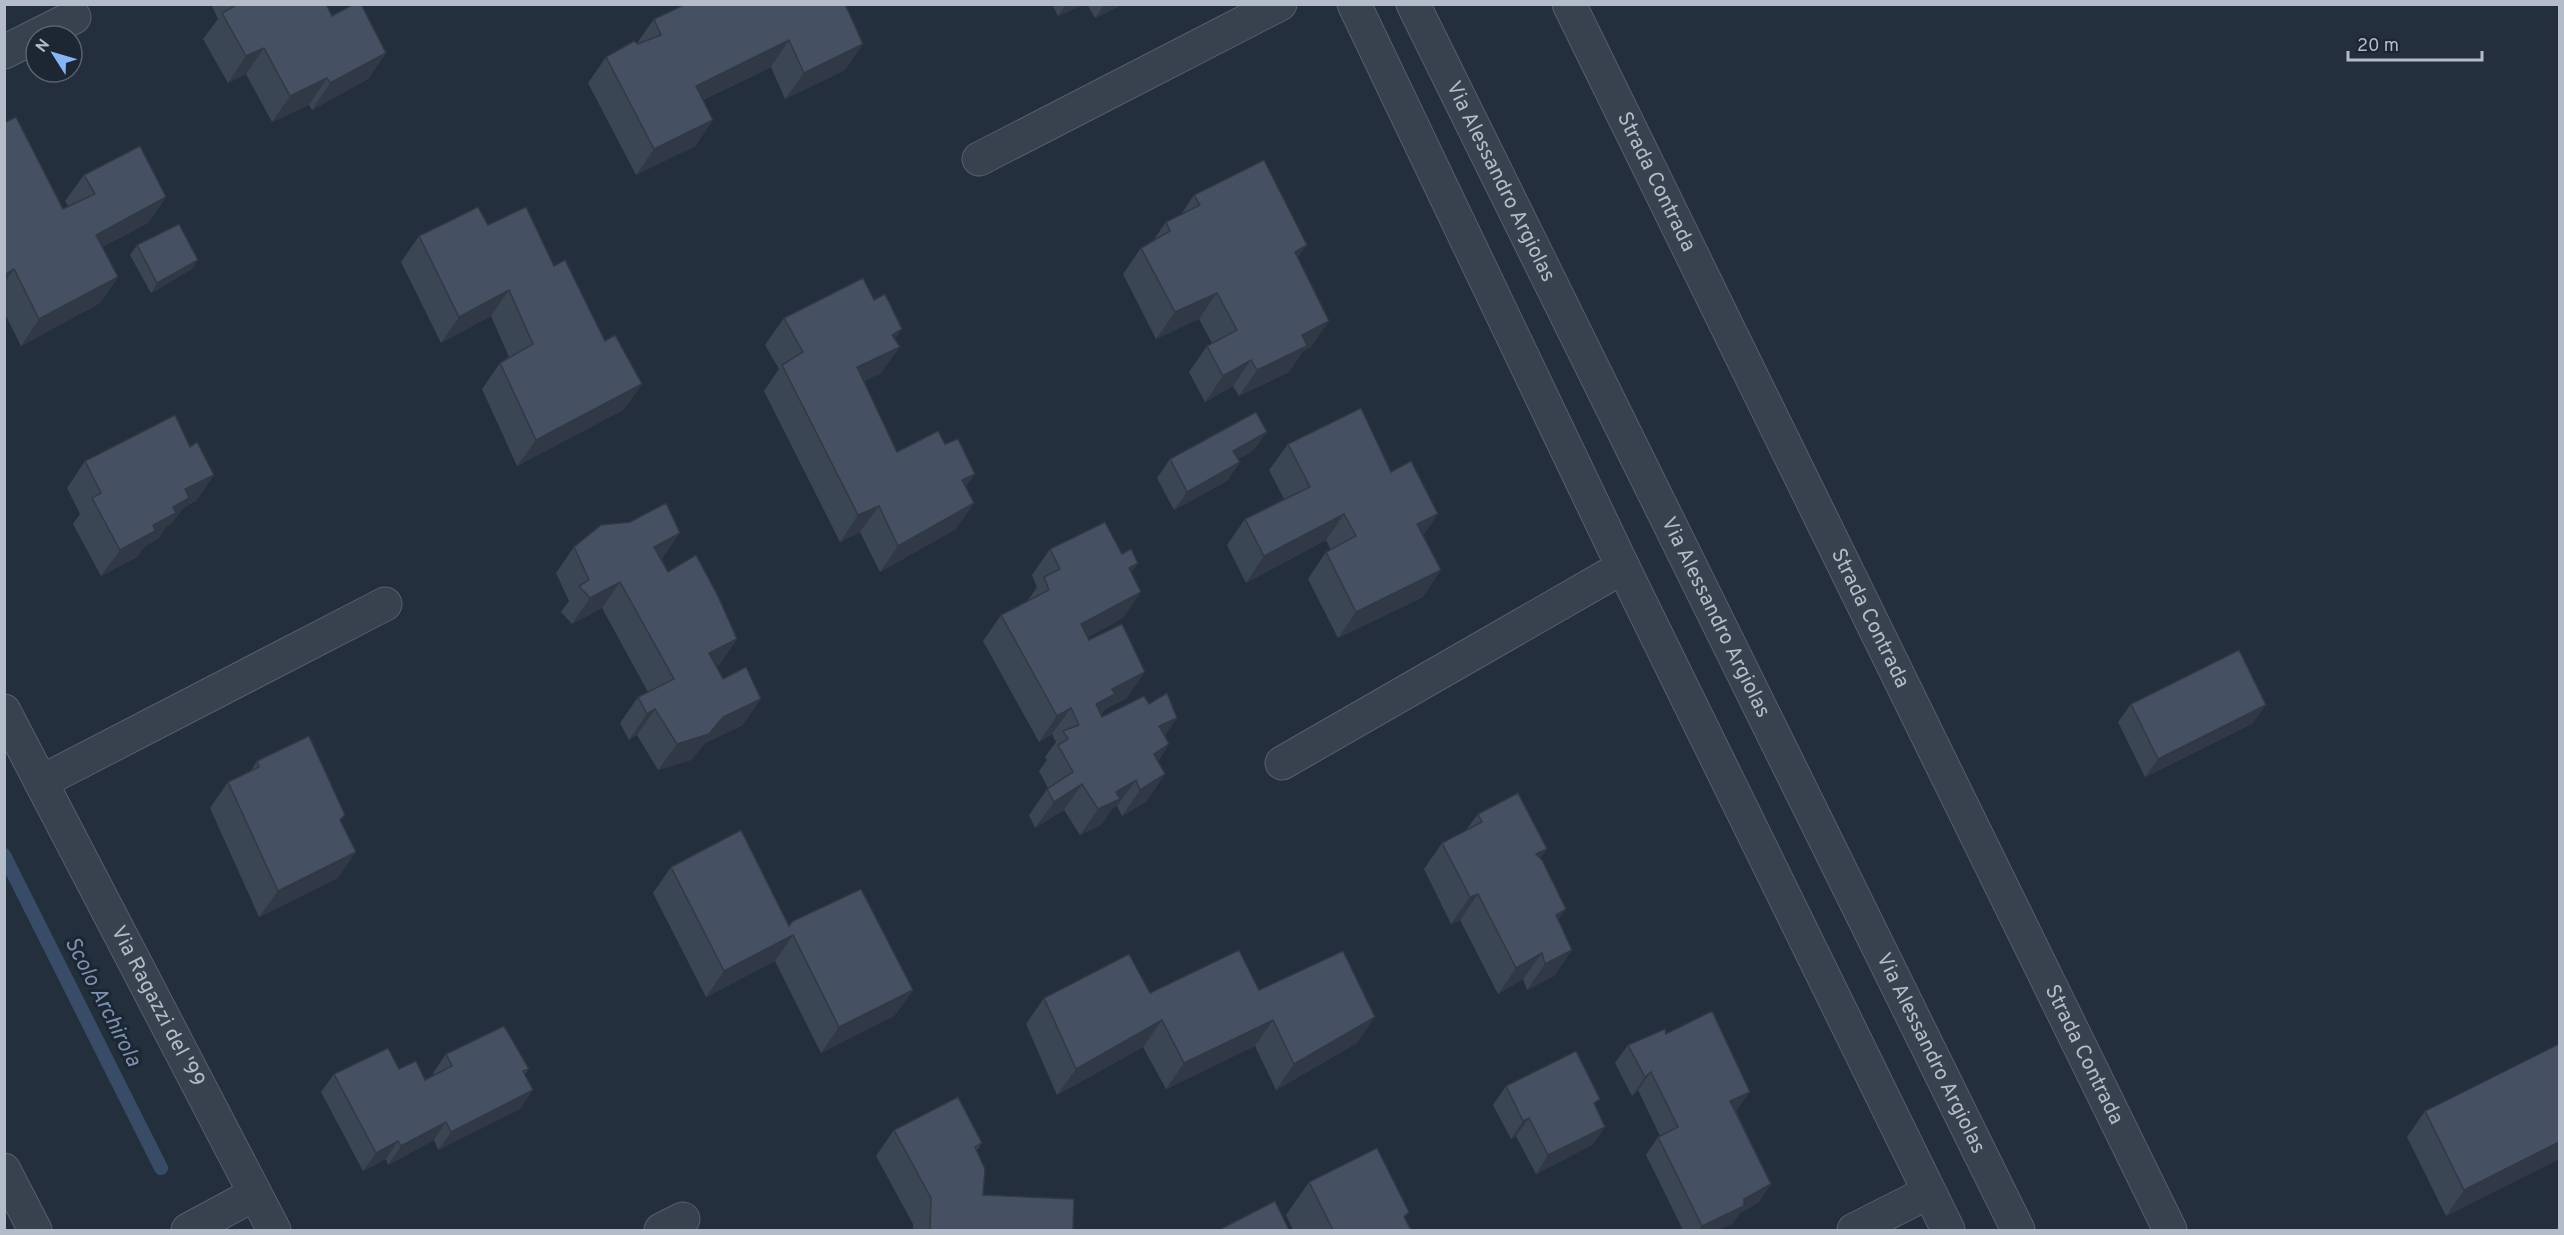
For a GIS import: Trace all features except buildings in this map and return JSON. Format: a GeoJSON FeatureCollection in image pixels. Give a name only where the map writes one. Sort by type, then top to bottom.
{"type":"FeatureCollection","features":[{"type":"Feature","properties":{"kind":"street"},"geometry":{"type":"LineString","coordinates":[[979,159],[1280,4]]}},
{"type":"Feature","properties":{"kind":"street"},"geometry":{"type":"LineString","coordinates":[[1354,4],[1623,567],[1948,1230]]}},
{"type":"Feature","properties":{"kind":"street","name":"Via Alessandro Argiolas"},"geometry":{"type":"LineString","coordinates":[[1413,4],[2018,1230]]}},
{"type":"Feature","properties":{"kind":"street","name":"Strada Contrada"},"geometry":{"type":"LineString","coordinates":[[1569,4],[2170,1230]]}},
{"type":"Feature","properties":{"kind":"street"},"geometry":{"type":"LineString","coordinates":[[60,24],[74,17]]}},
{"type":"Feature","properties":{"kind":"street"},"geometry":{"type":"LineString","coordinates":[[4,52],[24,42]]}},
{"type":"Feature","properties":{"kind":"street"},"geometry":{"type":"LineString","coordinates":[[1282,763],[1623,567]]}},
{"type":"Feature","properties":{"kind":"street"},"geometry":{"type":"LineString","coordinates":[[41,782],[385,604]]}},
{"type":"Feature","properties":{"kind":"street","name":"Via Ragazzi del '99"},"geometry":{"type":"LineString","coordinates":[[4,711],[274,1230]]}},
{"type":"Feature","properties":{"kind":"street"},"geometry":{"type":"LineString","coordinates":[[4,1170],[35,1230]]}},
{"type":"Feature","properties":{"kind":"street"},"geometry":{"type":"LineString","coordinates":[[1854,1230],[1929,1192]]}},
{"type":"Feature","properties":{"kind":"street"},"geometry":{"type":"LineString","coordinates":[[188,1230],[255,1194]]}},
{"type":"Feature","properties":{"kind":"waterway","name":"Scolo Archirola"},"geometry":{"type":"LineString","coordinates":[[4,855],[161,1168]]}}]}
